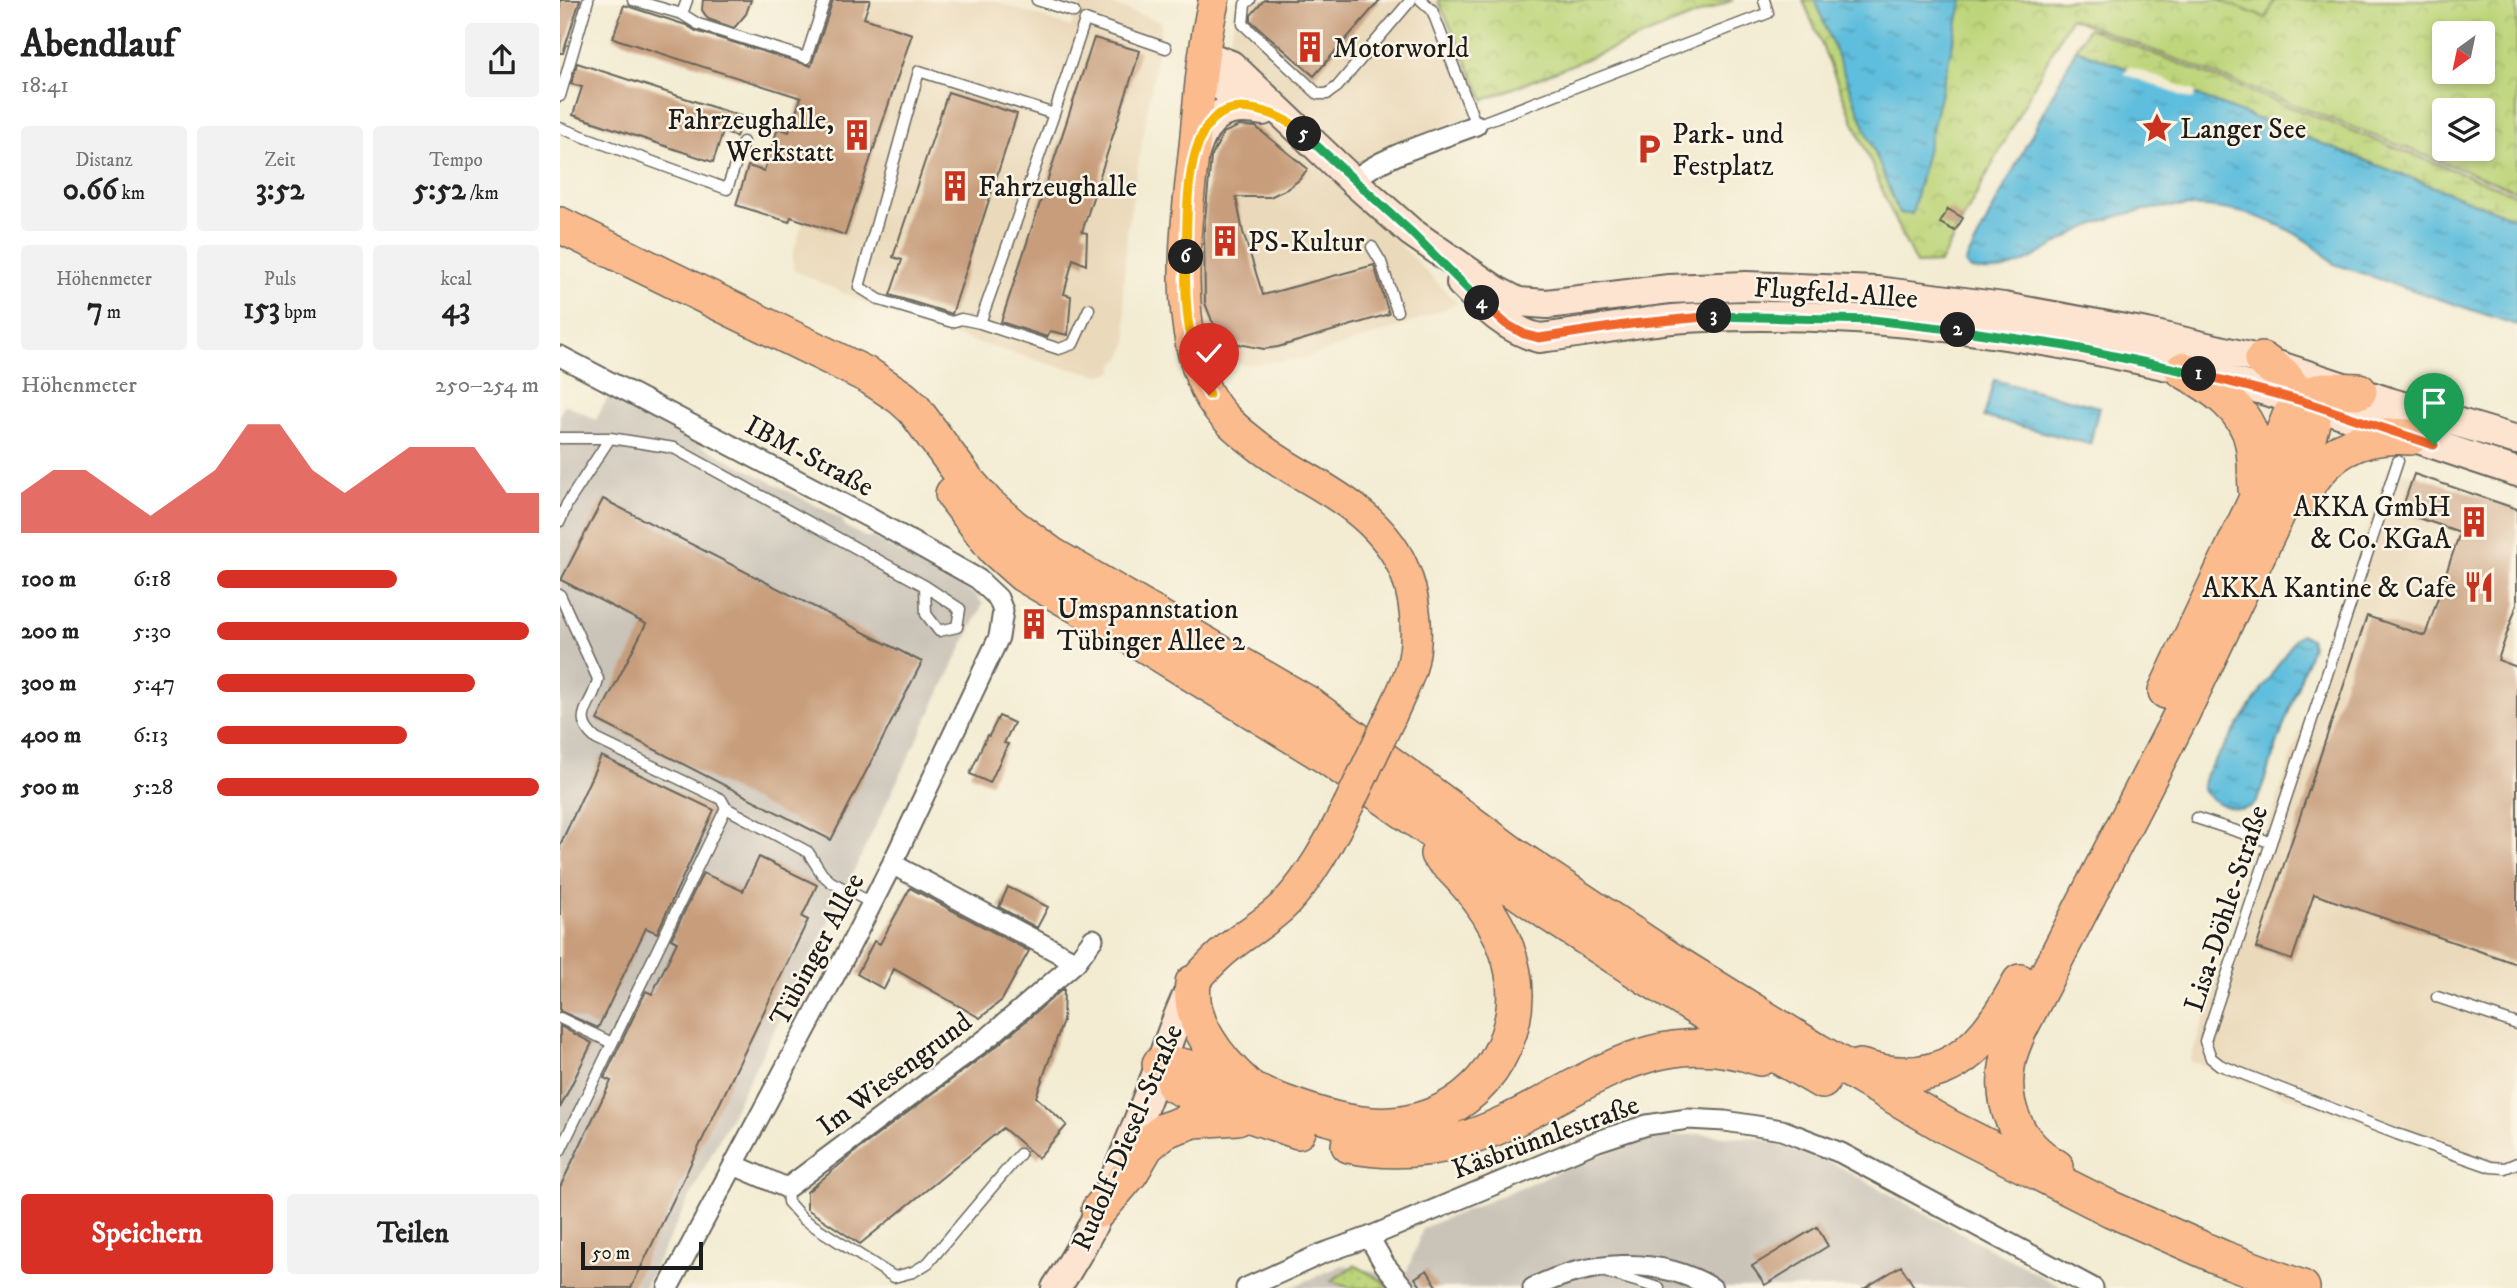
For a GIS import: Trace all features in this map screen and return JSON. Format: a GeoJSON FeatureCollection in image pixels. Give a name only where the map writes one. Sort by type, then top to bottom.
{"type":"FeatureCollection","features":[{"type":"Feature","properties":{"kind":"highway"},"geometry":{"type":"LineString","coordinates":[[560,225],[890,388],[914,409],[965,480],[987,504],[1053,556],[1308,704],[1515,856],[1672,961],[1817,1051],[1948,1127],[2111,1209],[2228,1273]]}},
{"type":"Feature","properties":{"kind":"highway"},"geometry":{"type":"LineString","coordinates":[[560,243],[873,395],[901,421],[978,528],[995,549],[1023,575],[1144,643],[1326,756],[1550,914],[1721,1023],[2032,1196],[2157,1256],[2302,1288]]}},
{"type":"Feature","properties":{"kind":"highway"},"geometry":{"type":"LineString","coordinates":[[2228,1273],[2043,1160],[2022,1139],[2014,1125],[2006,1083],[2008,1061],[2018,1030],[2181,715],[2282,504],[2305,448],[2313,419],[2283,375],[2262,360]]}},
{"type":"Feature","properties":{"kind":"highway"},"geometry":{"type":"LineString","coordinates":[[2183,370],[2211,385],[2227,399],[2246,426],[2253,442],[2257,498]]}},
{"type":"Feature","properties":{"kind":"highway"},"geometry":{"type":"LineString","coordinates":[[1817,1051],[1889,1075],[1921,1073],[1955,1063],[1970,1053],[1993,1026],[2012,997],[2159,706],[2257,498],[2285,425],[2310,394],[2324,390],[2359,391]]}},
{"type":"Feature","properties":{"kind":"highway"},"geometry":{"type":"LineString","coordinates":[[2181,715],[2253,590],[2307,484],[2321,466],[2343,448],[2357,442],[2390,436],[2404,449]]}},
{"type":"Feature","properties":{"kind":"highway"},"geometry":{"type":"LineString","coordinates":[[1099,1210],[1131,1172],[1146,1146],[1165,1129],[1252,1103],[1307,1111],[1365,1125],[1400,1125],[1420,1121],[1465,1097],[1482,1082],[1502,1051],[1514,1010],[1512,967],[1500,931],[1477,895],[1428,845],[1371,798],[1340,777],[1326,756]]}},
{"type":"Feature","properties":{"kind":"highway"},"geometry":{"type":"LineString","coordinates":[[1193,984],[1193,1001],[1202,1031],[1252,1103]]}},
{"type":"Feature","properties":{"kind":"highway"},"geometry":{"type":"LineString","coordinates":[[1159,1068],[1186,1067],[1252,1103],[1350,1146],[1375,1150],[1417,1149],[1455,1142],[1495,1127],[1626,1062],[1668,1050],[1723,1048],[1778,1064],[1854,1098]]}},
{"type":"Feature","properties":{"kind":"main road"},"geometry":{"type":"LineString","coordinates":[[1193,984],[1209,964],[1287,902],[1315,867],[1390,718],[1411,669],[1415,643],[1414,614],[1402,565],[1381,532],[1353,508],[1280,463],[1241,433],[1217,408],[1203,384],[1194,358],[1186,294],[1186,262],[1193,159],[1214,0]]}},
{"type":"Feature","properties":{"kind":"main road","name":"Flugfeld-Allee"},"geometry":{"type":"LineString","coordinates":[[1204,64],[1227,90],[1296,127]]}},
{"type":"Feature","properties":{"kind":"main road","name":"Flugfeld-Allee"},"geometry":{"type":"LineString","coordinates":[[1204,64],[1231,65],[1411,232],[1498,318],[1524,334],[1539,338],[1695,317],[1873,320],[2013,337],[2183,370],[2302,401],[2404,449],[2517,472]]}},
{"type":"Feature","properties":{"kind":"main road"},"geometry":{"type":"LineString","coordinates":[[1193,159],[1202,132],[1216,116],[1244,107],[1266,111]]}},
{"type":"Feature","properties":{"kind":"main road","name":"Flugfeld-Allee"},"geometry":{"type":"LineString","coordinates":[[1411,232],[1497,291],[1518,302],[1532,305],[1714,286],[1877,291],[2004,307],[2083,320],[2262,360],[2517,440]]}},
{"type":"Feature","properties":{"kind":"main road","name":"Rudolf-Diesel-Straße"},"geometry":{"type":"LineString","coordinates":[[1056,1288],[1080,1252],[1099,1210],[1159,1068],[1178,1012],[1193,984]]}},
{"type":"Feature","properties":{"kind":"street"},"geometry":{"type":"LineString","coordinates":[[1353,181],[1379,164],[1476,125]]}},
{"type":"Feature","properties":{"kind":"street","name":"IBM-Straße"},"geometry":{"type":"LineString","coordinates":[[560,356],[868,517],[978,579],[998,598],[1003,611],[1002,630]]}},
{"type":"Feature","properties":{"kind":"street","name":"Tübinger Allee"},"geometry":{"type":"LineString","coordinates":[[668,1288],[892,864],[1002,630]]}},
{"type":"Feature","properties":{"kind":"street"},"geometry":{"type":"LineString","coordinates":[[892,864],[1076,962]]}},
{"type":"Feature","properties":{"kind":"street","name":"Im Wiesengrund"},"geometry":{"type":"LineString","coordinates":[[786,1188],[990,1036],[1076,962],[1093,939]]}},
{"type":"Feature","properties":{"kind":"street","name":"Käsbrünnlestraße"},"geometry":{"type":"LineString","coordinates":[[1246,1288],[1321,1254],[1598,1141],[1647,1125],[1688,1119],[1725,1121],[1782,1130],[1841,1153],[2093,1288]]}},
{"type":"Feature","properties":{"kind":"street"},"geometry":{"type":"LineString","coordinates":[[734,1165],[786,1188]]}},
{"type":"Feature","properties":{"kind":"street"},"geometry":{"type":"LineString","coordinates":[[1368,1237],[1385,1265],[1404,1288]]}},
{"type":"Feature","properties":{"kind":"street"},"geometry":{"type":"LineString","coordinates":[[1533,1288],[1552,1279],[1591,1268],[1629,1265],[1699,1280],[1712,1288]]}},
{"type":"Feature","properties":{"kind":"lane"},"geometry":{"type":"LineString","coordinates":[[560,96],[588,0]]}},
{"type":"Feature","properties":{"kind":"lane"},"geometry":{"type":"LineString","coordinates":[[632,0],[682,14],[698,24],[806,58],[824,0]]}},
{"type":"Feature","properties":{"kind":"lane"},"geometry":{"type":"LineString","coordinates":[[682,14],[687,0]]}},
{"type":"Feature","properties":{"kind":"lane"},"geometry":{"type":"LineString","coordinates":[[1037,0],[1074,12]]}},
{"type":"Feature","properties":{"kind":"lane"},"geometry":{"type":"LineString","coordinates":[[1250,0],[1245,4],[1243,24],[1318,94],[1327,94],[1337,87],[1411,0]]}},
{"type":"Feature","properties":{"kind":"lane"},"geometry":{"type":"LineString","coordinates":[[1421,0],[1432,10],[1476,125],[1768,13],[1764,0]]}},
{"type":"Feature","properties":{"kind":"lane"},"geometry":{"type":"LineString","coordinates":[[980,323],[1054,114],[1084,20],[1166,48]]}},
{"type":"Feature","properties":{"kind":"lane"},"geometry":{"type":"LineString","coordinates":[[1054,114],[919,71],[859,287],[880,300],[951,322],[961,319],[980,323],[1059,349],[1073,344],[1090,309]]}},
{"type":"Feature","properties":{"kind":"lane"},"geometry":{"type":"LineString","coordinates":[[560,128],[727,189],[743,142]]}},
{"type":"Feature","properties":{"kind":"lane"},"geometry":{"type":"LineString","coordinates":[[1372,247],[1381,262],[1397,311]]}},
{"type":"Feature","properties":{"kind":"lane"},"geometry":{"type":"LineString","coordinates":[[560,438],[610,438],[674,448],[925,586],[960,609],[957,627],[939,631],[926,614],[925,586]]}},
{"type":"Feature","properties":{"kind":"lane"},"geometry":{"type":"LineString","coordinates":[[560,521],[567,504],[610,438]]}},
{"type":"Feature","properties":{"kind":"lane","name":"Lisa-Döhle-Straße"},"geometry":{"type":"LineString","coordinates":[[2404,449],[2205,1041],[2211,1058],[2220,1065],[2296,1096],[2491,1167],[2505,1168],[2517,1163]]}},
{"type":"Feature","properties":{"kind":"lane"},"geometry":{"type":"LineString","coordinates":[[560,595],[598,679],[597,687],[583,715],[587,731],[596,739],[721,799],[726,808],[808,852],[822,874],[831,882],[872,903]]}},
{"type":"Feature","properties":{"kind":"lane"},"geometry":{"type":"LineString","coordinates":[[560,1151],[726,808]]}},
{"type":"Feature","properties":{"kind":"lane"},"geometry":{"type":"LineString","coordinates":[[2196,818],[2270,842]]}},
{"type":"Feature","properties":{"kind":"lane"},"geometry":{"type":"LineString","coordinates":[[2437,997],[2517,1024]]}},
{"type":"Feature","properties":{"kind":"lane"},"geometry":{"type":"LineString","coordinates":[[560,1018],[612,1043]]}},
{"type":"Feature","properties":{"kind":"lane"},"geometry":{"type":"LineString","coordinates":[[786,1188],[788,1202],[803,1219],[894,1277],[913,1272],[928,1263],[1020,1154]]}},
{"type":"Feature","properties":{"kind":"lane"},"geometry":{"type":"LineString","coordinates":[[1591,1268],[1658,1288]]}},
{"type":"Feature","properties":{"kind":"shaded area"},"geometry":{"type":"Polygon","coordinates":[[[873,0],[991,0],[1071,27],[1082,0],[1097,0],[1162,22],[1127,232],[1123,288],[1128,341],[1122,357],[1114,365],[1114,372],[1102,375],[1060,367],[944,333],[878,309],[793,270],[793,254],[873,0]]]}},
{"type":"Feature","properties":{"kind":"shaded area"},"geometry":{"type":"Polygon","coordinates":[[[1239,0],[1438,0],[1487,111],[1369,156],[1368,213],[1458,303],[1405,325],[1305,358],[1242,365],[1208,344],[1200,315],[1202,216],[1215,104],[1239,0]]]}},
{"type":"Feature","properties":{"kind":"shaded area"},"geometry":{"type":"Polygon","coordinates":[[[608,397],[842,519],[846,527],[865,537],[872,537],[976,595],[983,604],[841,897],[644,1288],[560,1288],[560,414],[565,404],[596,420],[608,397]]]}},
{"type":"Feature","properties":{"kind":"shaded area"},"geometry":{"type":"Polygon","coordinates":[[[2388,467],[2517,509],[2517,1175],[2190,1061],[2388,467]]]}},
{"type":"Feature","properties":{"kind":"shaded area"},"geometry":{"type":"Polygon","coordinates":[[[1701,1134],[1764,1139],[1836,1165],[2063,1288],[1290,1288],[1343,1265],[1378,1272],[1402,1285],[1423,1228],[1591,1158],[1636,1143],[1664,1137],[1701,1134]]]}},
{"type":"Feature","properties":{"kind":"green space"},"geometry":{"type":"Polygon","coordinates":[[[1438,0],[1733,0],[1484,100],[1438,0]]]}},
{"type":"Feature","properties":{"kind":"green space"},"geometry":{"type":"Polygon","coordinates":[[[1803,0],[2517,0],[2517,191],[2439,161],[2495,161],[2495,98],[2432,98],[2432,158],[2070,18],[1940,263],[1916,264],[1896,223],[1803,0]]]}},
{"type":"Feature","properties":{"kind":"green space"},"geometry":{"type":"Polygon","coordinates":[[[2218,0],[2275,0],[2266,18],[2218,0]]]}},
{"type":"Feature","properties":{"kind":"green space"},"geometry":{"type":"Polygon","coordinates":[[[2088,28],[2517,195],[2517,219],[2076,49],[2088,28]]]}},
{"type":"Feature","properties":{"kind":"green space"},"geometry":{"type":"Polygon","coordinates":[[[1355,1265],[1391,1288],[1351,1288],[1331,1281],[1355,1265]]]}},
{"type":"Feature","properties":{"kind":"water"},"geometry":{"type":"Polygon","coordinates":[[[1815,0],[1963,0],[1912,214],[1899,214],[1815,0]]]}},
{"type":"Feature","properties":{"kind":"water","name":"Langer See"},"geometry":{"type":"Polygon","coordinates":[[[2076,49],[2517,219],[2517,325],[2334,264],[2309,242],[2280,226],[2217,208],[2183,206],[2150,209],[2117,217],[2086,228],[2015,266],[1987,271],[1969,269],[1965,263],[2076,49]]]}},
{"type":"Feature","properties":{"kind":"water"},"geometry":{"type":"Polygon","coordinates":[[[1994,380],[2099,407],[2090,444],[1984,417],[1994,380]]]}},
{"type":"Feature","properties":{"kind":"water"},"geometry":{"type":"Polygon","coordinates":[[[2301,634],[2310,639],[2312,646],[2257,801],[2251,806],[2236,809],[2219,804],[2202,788],[2206,774],[2295,639],[2301,634]]]}},
{"type":"Feature","properties":{"kind":"pier"},"geometry":{"type":"Polygon","coordinates":[[[2129,66],[2197,92],[2193,100],[2124,74],[2129,66]]]}},
{"type":"Feature","properties":{"kind":"building"},"geometry":{"type":"Polygon","coordinates":[[[560,0],[580,0],[563,53],[560,53],[560,0]]]}},
{"type":"Feature","properties":{"kind":"building"},"geometry":{"type":"Polygon","coordinates":[[[703,0],[751,0],[746,14],[734,28],[708,19],[702,10],[703,0]]]}},
{"type":"Feature","properties":{"kind":"building"},"geometry":{"type":"Polygon","coordinates":[[[833,0],[870,0],[864,18],[912,34],[845,235],[791,217],[789,222],[736,205],[748,166],[764,171],[778,128],[789,132],[801,98],[613,38],[624,5],[686,25],[696,31],[811,66],[833,0]]]}},
{"type":"Feature","properties":{"kind":"building","name":"Motorworld"},"geometry":{"type":"Polygon","coordinates":[[[1264,0],[1380,0],[1314,76],[1251,21],[1251,15],[1264,0]]]}},
{"type":"Feature","properties":{"kind":"building"},"geometry":{"type":"Polygon","coordinates":[[[1094,38],[1140,51],[1082,232],[1087,233],[1086,265],[1073,259],[1064,294],[1071,296],[1068,335],[1050,331],[1047,337],[1001,322],[1094,38]]]}},
{"type":"Feature","properties":{"kind":"building"},"geometry":{"type":"Polygon","coordinates":[[[577,63],[743,117],[736,137],[723,132],[713,162],[573,115],[582,87],[571,84],[577,63]]]}},
{"type":"Feature","properties":{"kind":"building","name":"Fahrzeughalle"},"geometry":{"type":"Polygon","coordinates":[[[948,92],[1017,114],[952,314],[890,295],[902,260],[893,257],[948,92]]]}},
{"type":"Feature","properties":{"kind":"building","name":"PS-Kultur"},"geometry":{"type":"Polygon","coordinates":[[[1239,126],[1256,127],[1308,169],[1287,189],[1270,197],[1236,197],[1243,232],[1263,295],[1374,265],[1389,314],[1264,349],[1234,343],[1222,334],[1212,321],[1205,303],[1204,230],[1211,158],[1223,133],[1239,126]]]}},
{"type":"Feature","properties":{"kind":"building"},"geometry":{"type":"Polygon","coordinates":[[[1948,209],[1963,218],[1955,231],[1940,223],[1948,209]]]}},
{"type":"Feature","properties":{"kind":"building"},"geometry":{"type":"Polygon","coordinates":[[[2414,474],[2517,509],[2517,604],[2498,660],[2517,667],[2517,964],[2314,894],[2292,960],[2256,948],[2367,616],[2425,636],[2460,532],[2401,512],[2414,474]]]}},
{"type":"Feature","properties":{"kind":"building"},"geometry":{"type":"Polygon","coordinates":[[[603,499],[922,662],[831,840],[597,720],[646,624],[561,580],[603,499]]]}},
{"type":"Feature","properties":{"kind":"building"},"geometry":{"type":"Polygon","coordinates":[[[999,716],[1014,723],[1004,743],[1008,744],[990,783],[970,774],[987,735],[989,736],[999,716]]]}},
{"type":"Feature","properties":{"kind":"building"},"geometry":{"type":"Polygon","coordinates":[[[601,756],[714,810],[657,933],[646,928],[598,1028],[560,1011],[560,845],[601,756]]]}},
{"type":"Feature","properties":{"kind":"building"},"geometry":{"type":"Polygon","coordinates":[[[759,857],[817,885],[802,917],[808,920],[631,1288],[560,1288],[560,1187],[611,1081],[604,1078],[646,991],[652,994],[677,942],[671,939],[703,873],[743,891],[759,857]]]}},
{"type":"Feature","properties":{"kind":"building"},"geometry":{"type":"Polygon","coordinates":[[[1008,887],[1048,907],[1037,928],[999,907],[1008,887]]]}},
{"type":"Feature","properties":{"kind":"building"},"geometry":{"type":"Polygon","coordinates":[[[910,888],[1029,951],[1002,1000],[980,1018],[894,969],[884,989],[857,974],[874,941],[880,944],[910,888]]]}},
{"type":"Feature","properties":{"kind":"building"},"geometry":{"type":"Polygon","coordinates":[[[1064,988],[1063,1021],[1036,1097],[1067,1125],[1038,1158],[1003,1128],[860,1244],[807,1209],[807,1192],[856,1151],[998,1045],[1064,988]]]}},
{"type":"Feature","properties":{"kind":"building"},"geometry":{"type":"Polygon","coordinates":[[[560,1026],[592,1043],[560,1108],[560,1026]]]}},
{"type":"Feature","properties":{"kind":"building"},"geometry":{"type":"Polygon","coordinates":[[[1817,1227],[1828,1246],[1765,1285],[1752,1266],[1817,1227]]]}},
{"type":"Feature","properties":{"kind":"building"},"geometry":{"type":"Polygon","coordinates":[[[1901,1266],[1915,1288],[1865,1288],[1901,1266]]]}},
{"type":"Feature","properties":{"kind":"building"},"geometry":{"type":"Polygon","coordinates":[[[1427,1270],[1438,1288],[1422,1288],[1415,1278],[1427,1270]]]}},
{"type":"Feature","properties":{"kind":"place","name":"Motorworld"},"geometry":{"type":"Point","coordinates":[1310,47]}},
{"type":"Feature","properties":{"kind":"place","name":"Langer See"},"geometry":{"type":"Point","coordinates":[2157,128]}},
{"type":"Feature","properties":{"kind":"place","name":"Fahrzeughalle, Werkstatt"},"geometry":{"type":"Point","coordinates":[857,135]}},
{"type":"Feature","properties":{"kind":"place","name":"Park- und Festplatz"},"geometry":{"type":"Point","coordinates":[1649,149]}},
{"type":"Feature","properties":{"kind":"place","name":"Fahrzeughalle"},"geometry":{"type":"Point","coordinates":[955,186]}},
{"type":"Feature","properties":{"kind":"place","name":"PS-Kultur"},"geometry":{"type":"Point","coordinates":[1225,241]}},
{"type":"Feature","properties":{"kind":"place","name":"AKKA GmbH & Co. KGaA"},"geometry":{"type":"Point","coordinates":[2474,522]}},
{"type":"Feature","properties":{"kind":"place","name":"AKKA Kantine & Cafe"},"geometry":{"type":"Point","coordinates":[2479,587]}},
{"type":"Feature","properties":{"kind":"place","name":"Umspannstation Tübinger Allee 2"},"geometry":{"type":"Point","coordinates":[1034,624]}},
{"type":"Feature","properties":{"kind":"route"},"geometry":{"type":"LineString","coordinates":[[1209,395],[1194,358],[1186,294],[1187,217],[1193,159],[1202,132],[1209,122],[1228,110],[1244,107],[1266,111],[1296,127],[1411,232],[1490,311],[1524,334],[1539,338],[1631,324],[1729,316],[1873,320],[1932,326],[2066,346],[2183,370],[2302,401],[2434,445]]}}]}
